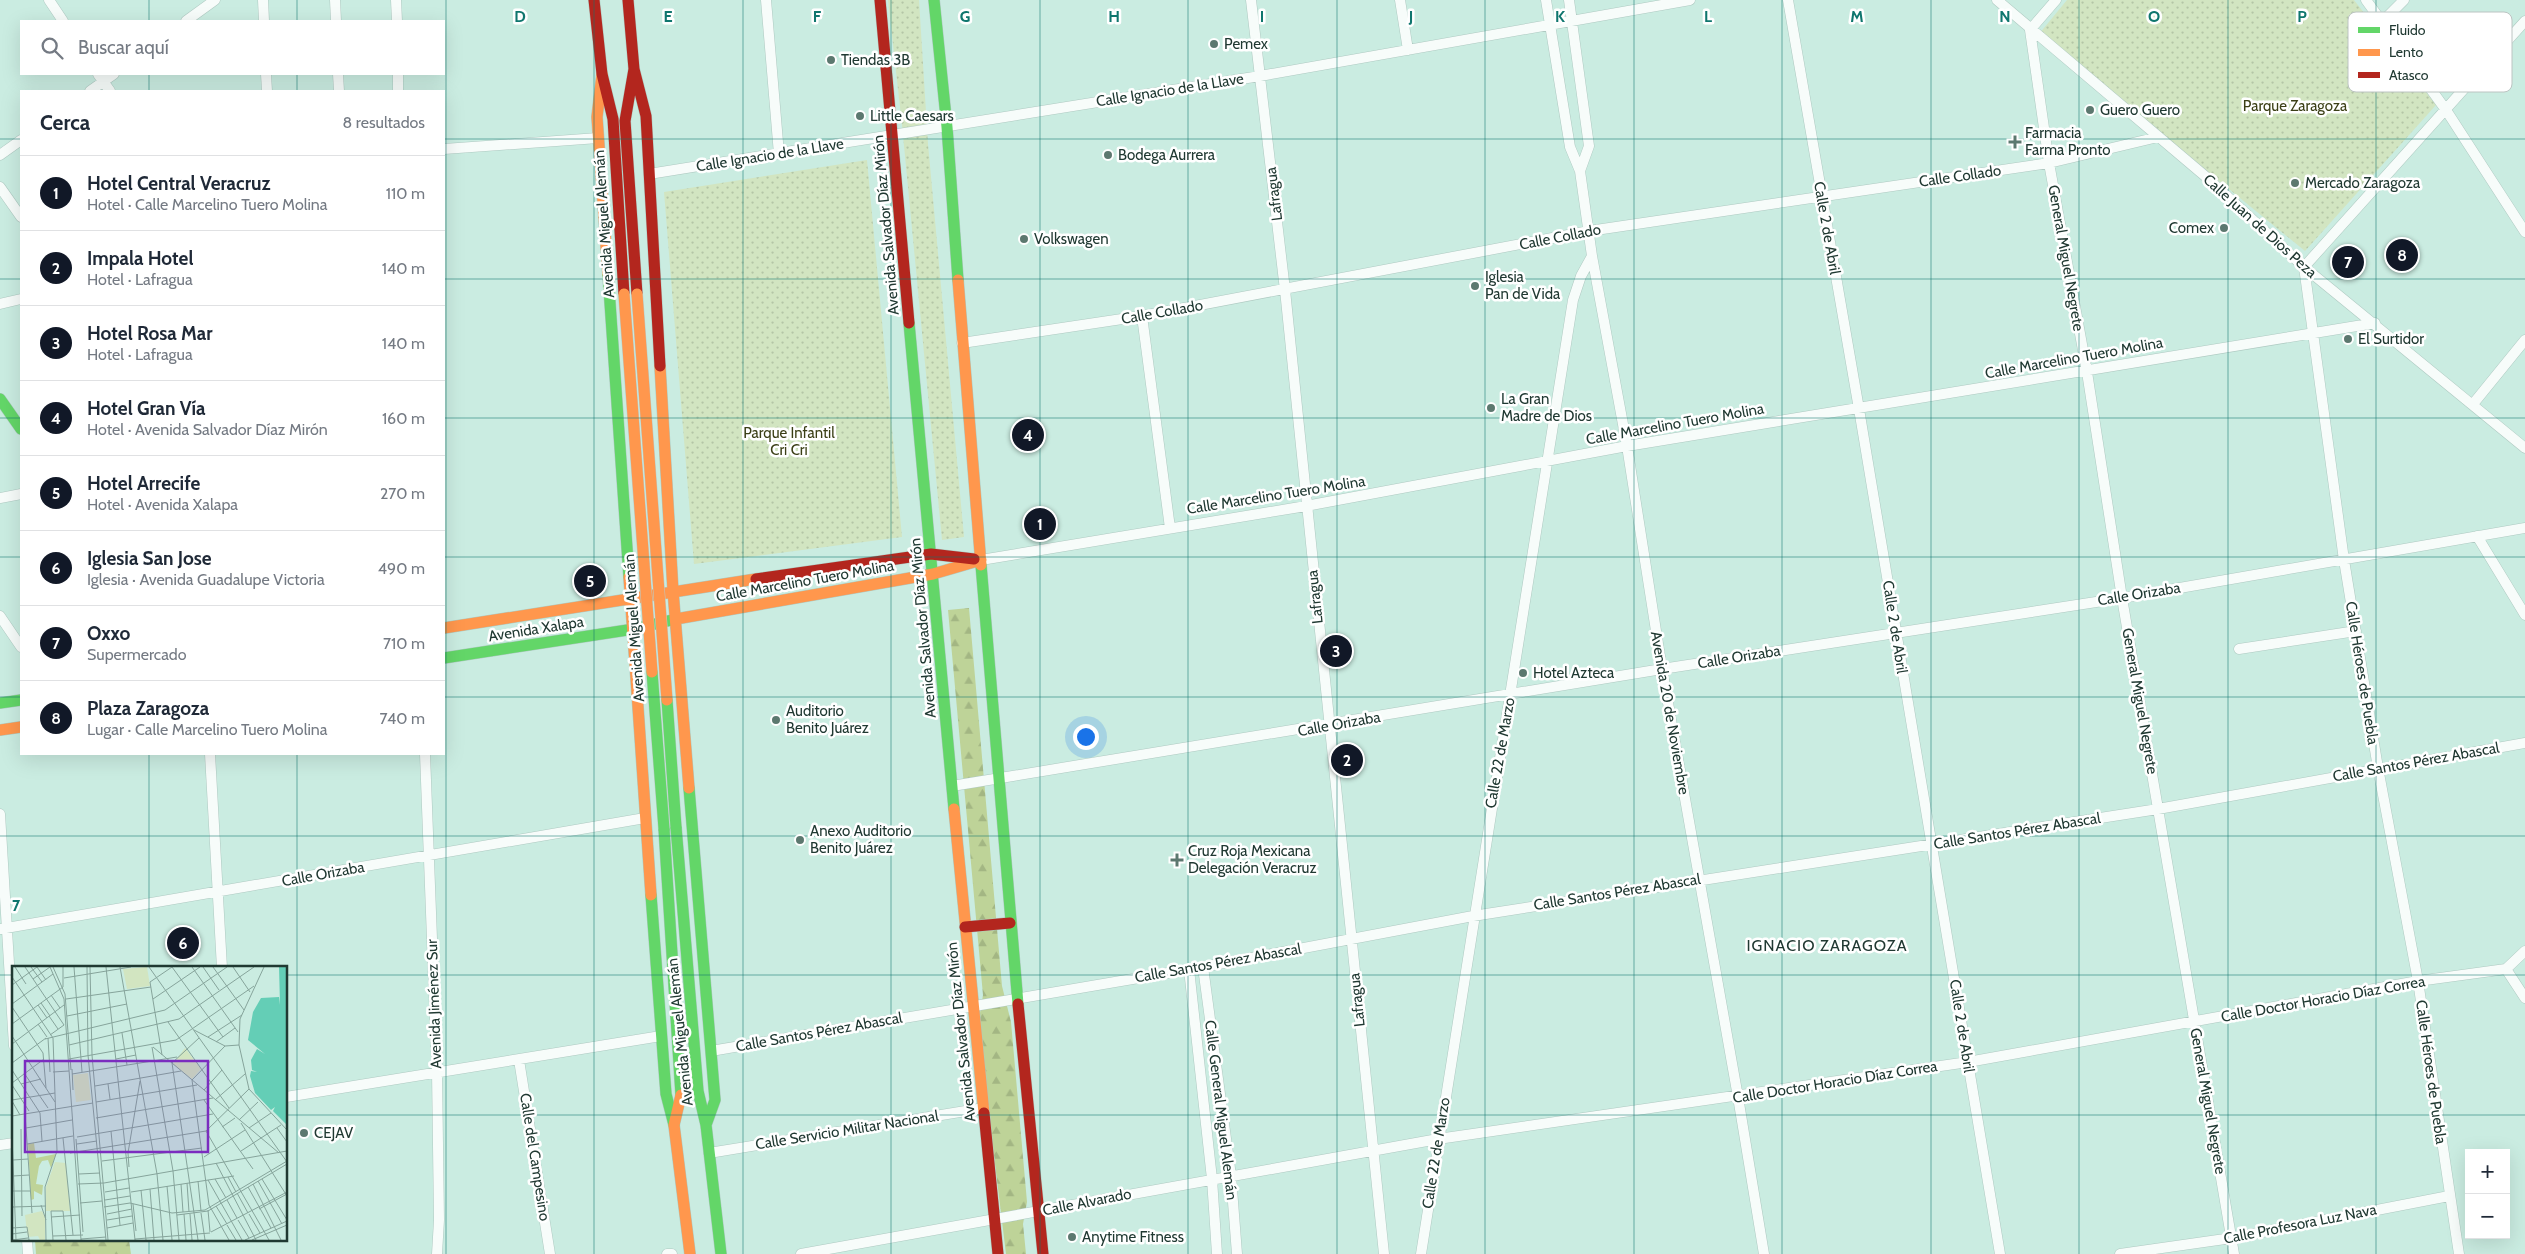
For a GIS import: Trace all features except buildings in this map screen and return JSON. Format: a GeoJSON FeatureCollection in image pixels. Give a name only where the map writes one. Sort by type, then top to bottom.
{"type":"FeatureCollection","features":[{"type":"Feature","properties":{"kind":"main road","name":"Avenida Miguel Alemán"},"geometry":{"type":"LineString","coordinates":[[594,0],[602,74],[613,119],[624,294],[670,828],[698,1091],[710,1153],[721,1254]]}},
{"type":"Feature","properties":{"kind":"main road","name":"Avenida Miguel Alemán"},"geometry":{"type":"LineString","coordinates":[[628,0],[634,69],[625,121],[670,828],[682,1090],[674,1125],[690,1254]]}},
{"type":"Feature","properties":{"kind":"main road","name":"Avenida Salvador Díaz Mirón"},"geometry":{"type":"LineString","coordinates":[[880,0],[894,136],[972,1006],[998,1254]]}},
{"type":"Feature","properties":{"kind":"main road"},"geometry":{"type":"LineString","coordinates":[[934,0],[948,127],[962,343],[1016,998],[1043,1254]]}},
{"type":"Feature","properties":{"kind":"main road"},"geometry":{"type":"LineString","coordinates":[[634,69],[646,116],[673,591],[715,1100],[706,1125]]}},
{"type":"Feature","properties":{"kind":"main road"},"geometry":{"type":"LineString","coordinates":[[602,74],[597,117],[598,138],[634,629],[645,818],[661,1036],[666,1094],[674,1125]]}},
{"type":"Feature","properties":{"kind":"main road"},"geometry":{"type":"LineString","coordinates":[[0,398],[20,428]]}},
{"type":"Feature","properties":{"kind":"main road"},"geometry":{"type":"LineString","coordinates":[[626,531],[638,538],[654,537],[669,524]]}},
{"type":"Feature","properties":{"kind":"main road","name":"Calle Marcelino Tuero Molina"},"geometry":{"type":"LineString","coordinates":[[631,598],[931,554],[981,560]]}},
{"type":"Feature","properties":{"kind":"main road","name":"Calle Marcelino Tuero Molina"},"geometry":{"type":"LineString","coordinates":[[634,629],[675,619],[933,574],[981,560]]}},
{"type":"Feature","properties":{"kind":"main road","name":"Avenida Xalapa"},"geometry":{"type":"LineString","coordinates":[[445,628],[631,598]]}},
{"type":"Feature","properties":{"kind":"main road","name":"Avenida Xalapa"},"geometry":{"type":"LineString","coordinates":[[445,658],[634,629]]}},
{"type":"Feature","properties":{"kind":"main road"},"geometry":{"type":"LineString","coordinates":[[638,698],[649,683],[670,682],[681,693]]}},
{"type":"Feature","properties":{"kind":"main road"},"geometry":{"type":"LineString","coordinates":[[0,703],[20,700]]}},
{"type":"Feature","properties":{"kind":"main road"},"geometry":{"type":"LineString","coordinates":[[0,730],[20,727]]}},
{"type":"Feature","properties":{"kind":"main road"},"geometry":{"type":"LineString","coordinates":[[965,927],[1010,923]]}},
{"type":"Feature","properties":{"kind":"street"},"geometry":{"type":"LineString","coordinates":[[49,0],[62,20]]}},
{"type":"Feature","properties":{"kind":"street"},"geometry":{"type":"LineString","coordinates":[[187,20],[215,0]]}},
{"type":"Feature","properties":{"kind":"street"},"geometry":{"type":"LineString","coordinates":[[263,0],[264,20]]}},
{"type":"Feature","properties":{"kind":"street"},"geometry":{"type":"LineString","coordinates":[[335,0],[336,20]]}},
{"type":"Feature","properties":{"kind":"street"},"geometry":{"type":"LineString","coordinates":[[396,0],[397,20]]}},
{"type":"Feature","properties":{"kind":"street"},"geometry":{"type":"LineString","coordinates":[[766,0],[779,154]]}},
{"type":"Feature","properties":{"kind":"street","name":"Lafragua"},"geometry":{"type":"LineString","coordinates":[[1251,0],[1284,290],[1384,1254]]}},
{"type":"Feature","properties":{"kind":"street"},"geometry":{"type":"LineString","coordinates":[[1400,0],[1408,50]]}},
{"type":"Feature","properties":{"kind":"street","name":"Avenida 20 de Noviembre"},"geometry":{"type":"LineString","coordinates":[[1546,0],[1570,147],[1580,171],[1592,256],[1627,446],[1662,669],[1764,1254]]}},
{"type":"Feature","properties":{"kind":"street","name":"Avenida 20 de Noviembre"},"geometry":{"type":"LineString","coordinates":[[1569,0],[1589,146],[1580,171]]}},
{"type":"Feature","properties":{"kind":"street","name":"Calle Ignacio de la Llave"},"geometry":{"type":"LineString","coordinates":[[649,174],[1260,76],[1690,0]]}},
{"type":"Feature","properties":{"kind":"street","name":"Calle 2 de Abril"},"geometry":{"type":"LineString","coordinates":[[1788,0],[1820,195],[1859,409],[2000,1254]]}},
{"type":"Feature","properties":{"kind":"street","name":"Calle Juan de Dios Peza"},"geometry":{"type":"LineString","coordinates":[[1997,0],[2030,30],[2205,176],[2304,267],[2525,448]]}},
{"type":"Feature","properties":{"kind":"street"},"geometry":{"type":"LineString","coordinates":[[2030,30],[2056,0]]}},
{"type":"Feature","properties":{"kind":"street"},"geometry":{"type":"LineString","coordinates":[[2366,0],[2375,12]]}},
{"type":"Feature","properties":{"kind":"street"},"geometry":{"type":"LineString","coordinates":[[2392,12],[2404,0]]}},
{"type":"Feature","properties":{"kind":"street"},"geometry":{"type":"LineString","coordinates":[[2512,36],[2525,21]]}},
{"type":"Feature","properties":{"kind":"street","name":"General Miguel Negrete"},"geometry":{"type":"LineString","coordinates":[[2030,30],[2049,164],[2087,372],[2122,598],[2234,1254]]}},
{"type":"Feature","properties":{"kind":"street"},"geometry":{"type":"LineString","coordinates":[[266,75],[267,90]]}},
{"type":"Feature","properties":{"kind":"street"},"geometry":{"type":"LineString","coordinates":[[338,75],[339,90]]}},
{"type":"Feature","properties":{"kind":"street"},"geometry":{"type":"LineString","coordinates":[[398,75],[398,90]]}},
{"type":"Feature","properties":{"kind":"street"},"geometry":{"type":"LineString","coordinates":[[91,90],[100,78],[109,90]]}},
{"type":"Feature","properties":{"kind":"street"},"geometry":{"type":"LineString","coordinates":[[2433,92],[2525,232]]}},
{"type":"Feature","properties":{"kind":"street"},"geometry":{"type":"LineString","coordinates":[[2304,267],[2462,92]]}},
{"type":"Feature","properties":{"kind":"street","name":"Calle Collado"},"geometry":{"type":"LineString","coordinates":[[962,343],[1142,316],[1589,230],[1820,195],[2049,164],[2158,137]]}},
{"type":"Feature","properties":{"kind":"street"},"geometry":{"type":"LineString","coordinates":[[445,149],[598,138]]}},
{"type":"Feature","properties":{"kind":"street"},"geometry":{"type":"LineString","coordinates":[[0,155],[20,141]]}},
{"type":"Feature","properties":{"kind":"street"},"geometry":{"type":"LineString","coordinates":[[0,187],[20,216]]}},
{"type":"Feature","properties":{"kind":"street","name":"Calle 22 de Marzo"},"geometry":{"type":"LineString","coordinates":[[1421,1254],[1473,916],[1573,300],[1581,276],[1592,256]]}},
{"type":"Feature","properties":{"kind":"street","name":"Calle Héroes de Puebla"},"geometry":{"type":"LineString","coordinates":[[2304,267],[2311,332],[2344,560],[2378,768],[2418,981],[2458,1254]]}},
{"type":"Feature","properties":{"kind":"street"},"geometry":{"type":"LineString","coordinates":[[0,304],[20,299]]}},
{"type":"Feature","properties":{"kind":"street"},"geometry":{"type":"LineString","coordinates":[[1142,316],[1170,528]]}},
{"type":"Feature","properties":{"kind":"street","name":"Calle Marcelino Tuero Molina"},"geometry":{"type":"LineString","coordinates":[[981,560],[1306,506],[1546,463],[1627,446],[2087,372],[2311,332],[2375,324]]}},
{"type":"Feature","properties":{"kind":"street"},"geometry":{"type":"LineString","coordinates":[[2473,404],[2525,340]]}},
{"type":"Feature","properties":{"kind":"street"},"geometry":{"type":"LineString","coordinates":[[0,498],[20,494]]}},
{"type":"Feature","properties":{"kind":"street","name":"Calle Orizaba"},"geometry":{"type":"LineString","coordinates":[[952,786],[1328,726],[1662,669],[2122,598],[2525,528]]}},
{"type":"Feature","properties":{"kind":"street"},"geometry":{"type":"LineString","coordinates":[[2477,536],[2525,615]]}},
{"type":"Feature","properties":{"kind":"street"},"geometry":{"type":"LineString","coordinates":[[0,616],[20,646]]}},
{"type":"Feature","properties":{"kind":"street"},"geometry":{"type":"LineString","coordinates":[[2239,649],[2356,631]]}},
{"type":"Feature","properties":{"kind":"street","name":"Calle Santos Pérez Abascal"},"geometry":{"type":"LineString","coordinates":[[710,1051],[1203,967],[1473,916],[1699,879],[2158,809],[2525,742]]}},
{"type":"Feature","properties":{"kind":"street"},"geometry":{"type":"LineString","coordinates":[[210,755],[222,966]]}},
{"type":"Feature","properties":{"kind":"street","name":"Avenida Jiménez Sur"},"geometry":{"type":"LineString","coordinates":[[425,755],[437,1071],[439,1220],[437,1254]]}},
{"type":"Feature","properties":{"kind":"street"},"geometry":{"type":"LineString","coordinates":[[0,814],[4,929],[12,1023]]}},
{"type":"Feature","properties":{"kind":"street","name":"Calle Orizaba"},"geometry":{"type":"LineString","coordinates":[[4,929],[645,818]]}},
{"type":"Feature","properties":{"kind":"street"},"geometry":{"type":"LineString","coordinates":[[2525,951],[2506,968],[2525,998]]}},
{"type":"Feature","properties":{"kind":"street","name":"Calle General Miguel Alemán"},"geometry":{"type":"LineString","coordinates":[[1203,967],[1231,1176],[1237,1254]]}},
{"type":"Feature","properties":{"kind":"street","name":"Calle Doctor Horacio Díaz Correa"},"geometry":{"type":"LineString","coordinates":[[1374,1151],[1968,1062],[2418,981],[2506,968]]}},
{"type":"Feature","properties":{"kind":"street","name":"Calle General Miguel Alemán"},"geometry":{"type":"LineString","coordinates":[[1189,969],[1212,1179],[1217,1254]]}},
{"type":"Feature","properties":{"kind":"street"},"geometry":{"type":"LineString","coordinates":[[288,1097],[661,1036]]}},
{"type":"Feature","properties":{"kind":"street","name":"Calle del Campesino"},"geometry":{"type":"LineString","coordinates":[[519,1060],[550,1254]]}},
{"type":"Feature","properties":{"kind":"street","name":"Calle Servicio Militar Nacional"},"geometry":{"type":"LineString","coordinates":[[710,1153],[984,1108]]}},
{"type":"Feature","properties":{"kind":"street","name":"Calle Alvarado"},"geometry":{"type":"LineString","coordinates":[[801,1254],[1374,1151]]}},
{"type":"Feature","properties":{"kind":"street","name":"Calle Profesora Luz Nava"},"geometry":{"type":"LineString","coordinates":[[2120,1254],[2232,1238],[2449,1196]]}},
{"type":"Feature","properties":{"kind":"street"},"geometry":{"type":"LineString","coordinates":[[667,1254],[672,1254]]}},
{"type":"Feature","properties":{"kind":"green space"},"geometry":{"type":"Polygon","coordinates":[[[888,0],[919,0],[928,144],[964,537],[942,540],[902,125],[888,0]]]}},
{"type":"Feature","properties":{"kind":"green space","name":"Parque Zaragoza"},"geometry":{"type":"Polygon","coordinates":[[[2067,0],[2354,0],[2363,12],[2348,12],[2348,92],[2426,92],[2436,105],[2305,251],[2039,34],[2067,0]]]}},
{"type":"Feature","properties":{"kind":"green space","name":"Parque Infantil Cri Cri"},"geometry":{"type":"Polygon","coordinates":[[[867,160],[902,537],[694,564],[664,192],[867,160]]]}},
{"type":"Feature","properties":{"kind":"green space"},"geometry":{"type":"Polygon","coordinates":[[[969,608],[1002,986],[1011,1022],[1027,1202],[1023,1224],[1026,1254],[1006,1254],[978,1025],[983,995],[948,610],[969,608]]]}},
{"type":"Feature","properties":{"kind":"green space"},"geometry":{"type":"Polygon","coordinates":[[[35,1242],[129,1242],[131,1254],[36,1254],[35,1242]]]}},
{"type":"Feature","properties":{"kind":"traffic: fast"},"geometry":{"type":"LineString","coordinates":[[934,0],[947,127],[958,280]]}},
{"type":"Feature","properties":{"kind":"traffic: fast"},"geometry":{"type":"LineString","coordinates":[[608,274],[629,577]]}},
{"type":"Feature","properties":{"kind":"traffic: fast"},"geometry":{"type":"LineString","coordinates":[[909,323],[954,809]]}},
{"type":"Feature","properties":{"kind":"traffic: fast"},"geometry":{"type":"LineString","coordinates":[[0,399],[20,428]]}},
{"type":"Feature","properties":{"kind":"traffic: fast"},"geometry":{"type":"LineString","coordinates":[[981,565],[1018,1004]]}},
{"type":"Feature","properties":{"kind":"traffic: fast"},"geometry":{"type":"LineString","coordinates":[[445,658],[634,629],[676,619]]}},
{"type":"Feature","properties":{"kind":"traffic: fast"},"geometry":{"type":"LineString","coordinates":[[652,672],[664,829]]}},
{"type":"Feature","properties":{"kind":"traffic: fast"},"geometry":{"type":"LineString","coordinates":[[0,703],[20,700]]}},
{"type":"Feature","properties":{"kind":"traffic: fast"},"geometry":{"type":"LineString","coordinates":[[667,700],[676,827]]}},
{"type":"Feature","properties":{"kind":"traffic: fast"},"geometry":{"type":"LineString","coordinates":[[689,788],[715,1100],[706,1125]]}},
{"type":"Feature","properties":{"kind":"traffic: fast"},"geometry":{"type":"LineString","coordinates":[[676,827],[698,1091],[706,1125],[721,1254]]}},
{"type":"Feature","properties":{"kind":"traffic: fast"},"geometry":{"type":"LineString","coordinates":[[664,829],[681,1095]]}},
{"type":"Feature","properties":{"kind":"traffic: fast"},"geometry":{"type":"LineString","coordinates":[[651,895],[666,1094],[674,1125]]}},
{"type":"Feature","properties":{"kind":"traffic: slow"},"geometry":{"type":"LineString","coordinates":[[602,74],[597,117],[608,274]]}},
{"type":"Feature","properties":{"kind":"traffic: slow"},"geometry":{"type":"LineString","coordinates":[[958,280],[981,565]]}},
{"type":"Feature","properties":{"kind":"traffic: slow"},"geometry":{"type":"LineString","coordinates":[[624,294],[652,672]]}},
{"type":"Feature","properties":{"kind":"traffic: slow"},"geometry":{"type":"LineString","coordinates":[[637,294],[667,700]]}},
{"type":"Feature","properties":{"kind":"traffic: slow"},"geometry":{"type":"LineString","coordinates":[[660,366],[673,591],[689,788]]}},
{"type":"Feature","properties":{"kind":"traffic: slow"},"geometry":{"type":"LineString","coordinates":[[676,619],[933,574],[981,560]]}},
{"type":"Feature","properties":{"kind":"traffic: slow"},"geometry":{"type":"LineString","coordinates":[[629,577],[651,895]]}},
{"type":"Feature","properties":{"kind":"traffic: slow"},"geometry":{"type":"LineString","coordinates":[[445,628],[756,579]]}},
{"type":"Feature","properties":{"kind":"traffic: slow"},"geometry":{"type":"LineString","coordinates":[[0,730],[20,727]]}},
{"type":"Feature","properties":{"kind":"traffic: slow"},"geometry":{"type":"LineString","coordinates":[[954,809],[984,1113]]}},
{"type":"Feature","properties":{"kind":"traffic: slow"},"geometry":{"type":"LineString","coordinates":[[681,1095],[674,1125],[690,1254]]}},
{"type":"Feature","properties":{"kind":"traffic: jam"},"geometry":{"type":"LineString","coordinates":[[594,0],[602,74],[613,119],[624,294]]}},
{"type":"Feature","properties":{"kind":"traffic: jam"},"geometry":{"type":"LineString","coordinates":[[628,0],[634,69],[625,121],[637,294]]}},
{"type":"Feature","properties":{"kind":"traffic: jam"},"geometry":{"type":"LineString","coordinates":[[880,0],[909,323]]}},
{"type":"Feature","properties":{"kind":"traffic: jam"},"geometry":{"type":"LineString","coordinates":[[634,69],[646,116],[660,366]]}},
{"type":"Feature","properties":{"kind":"traffic: jam"},"geometry":{"type":"LineString","coordinates":[[756,579],[931,554],[974,559]]}},
{"type":"Feature","properties":{"kind":"traffic: jam"},"geometry":{"type":"LineString","coordinates":[[965,927],[1010,923]]}},
{"type":"Feature","properties":{"kind":"traffic: jam"},"geometry":{"type":"LineString","coordinates":[[1018,1004],[1043,1254]]}},
{"type":"Feature","properties":{"kind":"traffic: jam"},"geometry":{"type":"LineString","coordinates":[[984,1113],[998,1254]]}},
{"type":"Feature","properties":{"kind":"place","name":"Pemex"},"geometry":{"type":"Point","coordinates":[1214,44]}},
{"type":"Feature","properties":{"kind":"place","name":"Tiendas 3B"},"geometry":{"type":"Point","coordinates":[831,60]}},
{"type":"Feature","properties":{"kind":"place","name":"Guero Guero"},"geometry":{"type":"Point","coordinates":[2090,110]}},
{"type":"Feature","properties":{"kind":"place","name":"Little Caesars"},"geometry":{"type":"Point","coordinates":[860,116]}},
{"type":"Feature","properties":{"kind":"place","name":"Farmacia Farma Pronto"},"geometry":{"type":"Point","coordinates":[2015,142]}},
{"type":"Feature","properties":{"kind":"place","name":"Bodega Aurrera"},"geometry":{"type":"Point","coordinates":[1108,155]}},
{"type":"Feature","properties":{"kind":"place","name":"Mercado Zaragoza"},"geometry":{"type":"Point","coordinates":[2295,183]}},
{"type":"Feature","properties":{"kind":"place","name":"Comex"},"geometry":{"type":"Point","coordinates":[2224,228]}},
{"type":"Feature","properties":{"kind":"place","name":"Volkswagen"},"geometry":{"type":"Point","coordinates":[1024,239]}},
{"type":"Feature","properties":{"kind":"place","name":"Plaza Zaragoza"},"geometry":{"type":"Point","coordinates":[2402,255]}},
{"type":"Feature","properties":{"kind":"place","name":"Oxxo"},"geometry":{"type":"Point","coordinates":[2348,262]}},
{"type":"Feature","properties":{"kind":"place","name":"Iglesia Pan de Vida"},"geometry":{"type":"Point","coordinates":[1475,286]}},
{"type":"Feature","properties":{"kind":"place","name":"El Surtidor"},"geometry":{"type":"Point","coordinates":[2348,339]}},
{"type":"Feature","properties":{"kind":"place","name":"La Gran Madre de Dios"},"geometry":{"type":"Point","coordinates":[1491,408]}},
{"type":"Feature","properties":{"kind":"place","name":"Hotel Gran Vía"},"geometry":{"type":"Point","coordinates":[1028,435]}},
{"type":"Feature","properties":{"kind":"place","name":"Hotel Central Veracruz"},"geometry":{"type":"Point","coordinates":[1040,524]}},
{"type":"Feature","properties":{"kind":"place","name":"Hotel Arrecife"},"geometry":{"type":"Point","coordinates":[590,581]}},
{"type":"Feature","properties":{"kind":"place","name":"Hotel Rosa Mar"},"geometry":{"type":"Point","coordinates":[1336,651]}},
{"type":"Feature","properties":{"kind":"place","name":"Hotel Azteca"},"geometry":{"type":"Point","coordinates":[1523,673]}},
{"type":"Feature","properties":{"kind":"place","name":"Auditorio Benito Juárez"},"geometry":{"type":"Point","coordinates":[776,720]}},
{"type":"Feature","properties":{"kind":"place","name":"Impala Hotel"},"geometry":{"type":"Point","coordinates":[1347,760]}},
{"type":"Feature","properties":{"kind":"place","name":"Anexo Auditorio Benito Juárez"},"geometry":{"type":"Point","coordinates":[800,840]}},
{"type":"Feature","properties":{"kind":"place","name":"Cruz Roja Mexicana Delegación Veracruz"},"geometry":{"type":"Point","coordinates":[1177,860]}},
{"type":"Feature","properties":{"kind":"place","name":"Iglesia San Jose"},"geometry":{"type":"Point","coordinates":[183,943]}},
{"type":"Feature","properties":{"kind":"place","name":"CEJAV"},"geometry":{"type":"Point","coordinates":[304,1133]}},
{"type":"Feature","properties":{"kind":"place","name":"Anytime Fitness"},"geometry":{"type":"Point","coordinates":[1072,1237]}},
{"type":"Feature","properties":{"kind":"district","name":"IGNACIO ZARAGOZA"},"geometry":{"type":"Point","coordinates":[1827,945]}}]}
